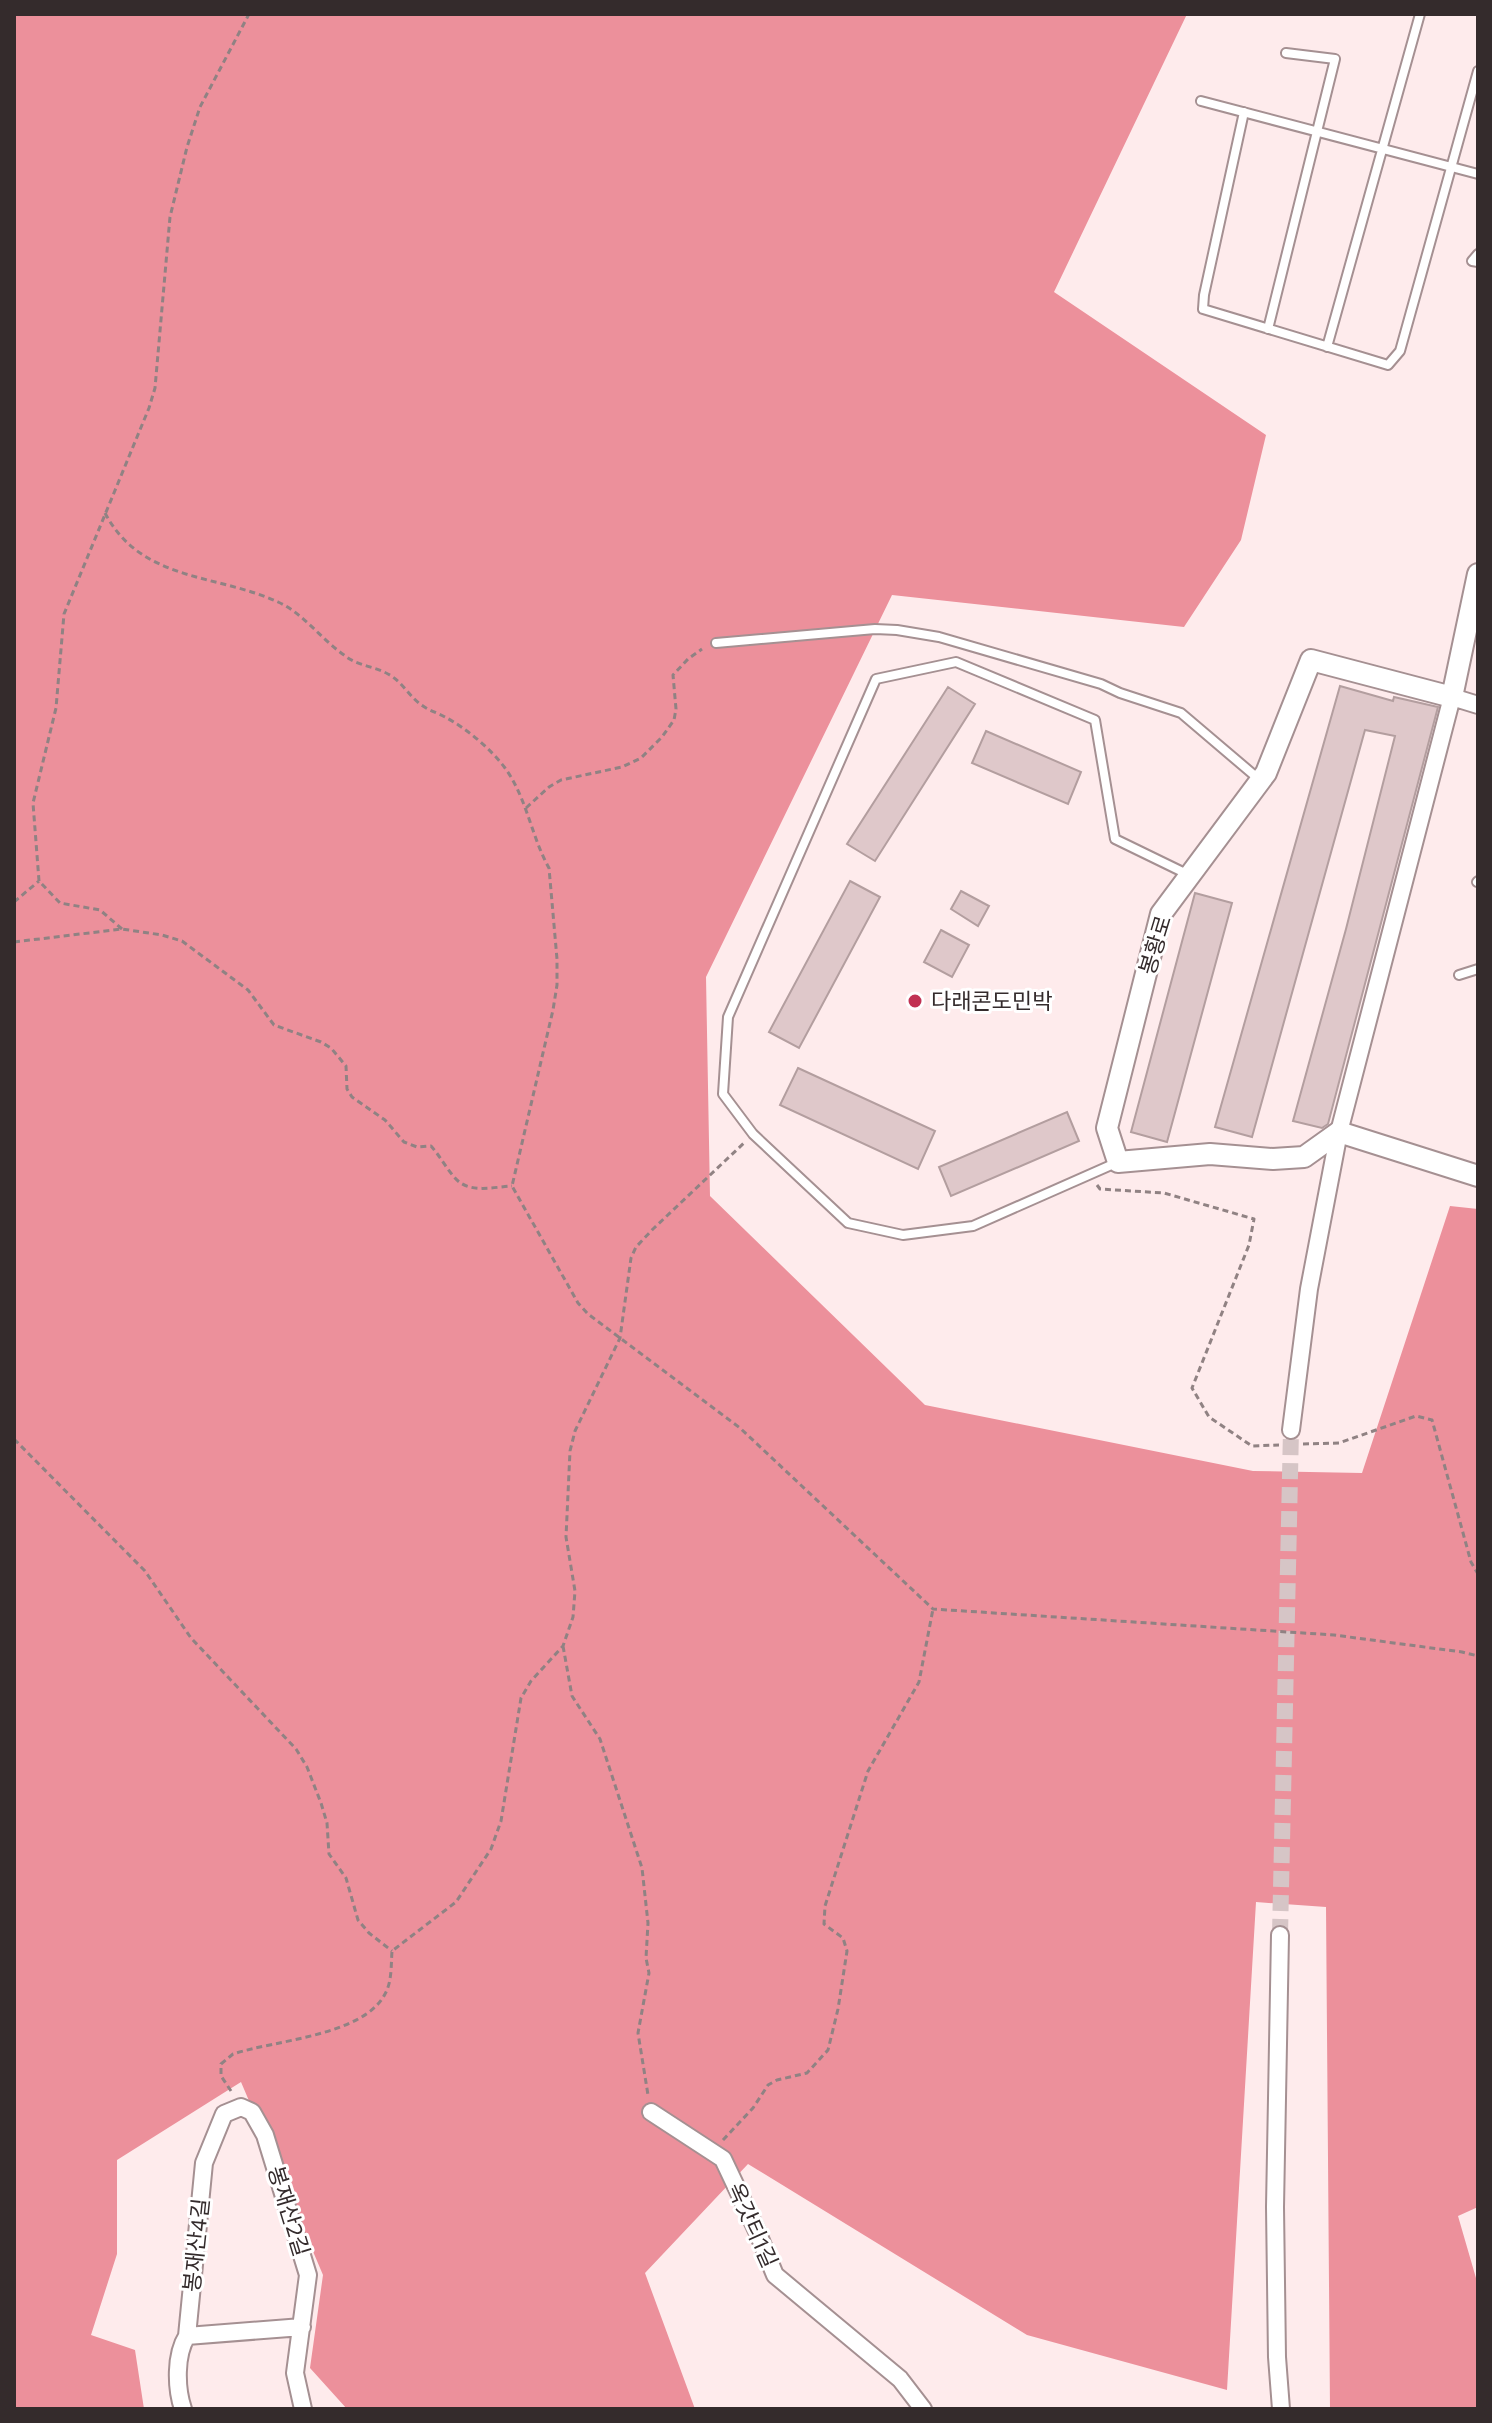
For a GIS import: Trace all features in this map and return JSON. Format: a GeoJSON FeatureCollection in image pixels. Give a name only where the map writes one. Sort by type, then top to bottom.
{"type":"FeatureCollection","features":[{"type":"Feature","properties":{"kind":"street"},"geometry":{"type":"LineString","coordinates":[[1291,1430],[1309,1289],[1339,1132],[1452,697],[1478,574]]}},
{"type":"Feature","properties":{"kind":"street","name":"봉황로"},"geometry":{"type":"LineString","coordinates":[[1118,1162],[1107,1128],[1161,914],[1266,773],[1311,660],[1452,697]]}},
{"type":"Feature","properties":{"kind":"street"},"geometry":{"type":"LineString","coordinates":[[1452,697],[1478,705]]}},
{"type":"Feature","properties":{"kind":"street"},"geometry":{"type":"LineString","coordinates":[[1118,1162],[1210,1154],[1273,1159],[1304,1157],[1339,1132]]}},
{"type":"Feature","properties":{"kind":"street"},"geometry":{"type":"LineString","coordinates":[[1339,1132],[1478,1176]]}},
{"type":"Feature","properties":{"kind":"street"},"geometry":{"type":"LineString","coordinates":[[1280,1935],[1275,2207],[1277,2357],[1281,2409]]}},
{"type":"Feature","properties":{"kind":"street","name":"봉재산2길"},"geometry":{"type":"LineString","coordinates":[[246,2109],[265,2135],[308,2275],[295,2373],[303,2409]]}},
{"type":"Feature","properties":{"kind":"street","name":"봉재산4길"},"geometry":{"type":"LineString","coordinates":[[183,2409],[179,2353],[187,2336],[204,2163],[224,2114],[246,2109]]}},
{"type":"Feature","properties":{"kind":"street","name":"옥갓티1길"},"geometry":{"type":"LineString","coordinates":[[651,2112],[723,2159],[775,2275],[900,2379],[923,2409]]}},
{"type":"Feature","properties":{"kind":"street"},"geometry":{"type":"LineString","coordinates":[[187,2336],[302,2327]]}},
{"type":"Feature","properties":{"kind":"lane"},"geometry":{"type":"LineString","coordinates":[[1327,347],[1420,14]]}},
{"type":"Feature","properties":{"kind":"lane"},"geometry":{"type":"LineString","coordinates":[[1268,329],[1335,59],[1286,53]]}},
{"type":"Feature","properties":{"kind":"lane"},"geometry":{"type":"LineString","coordinates":[[1244,112],[1203,309],[1388,365],[1400,351],[1478,71]]}},
{"type":"Feature","properties":{"kind":"lane"},"geometry":{"type":"LineString","coordinates":[[1201,101],[1478,174]]}},
{"type":"Feature","properties":{"kind":"lane"},"geometry":{"type":"LineString","coordinates":[[1478,254],[1472,261],[1478,262]]}},
{"type":"Feature","properties":{"kind":"lane"},"geometry":{"type":"LineString","coordinates":[[716,643],[875,629],[939,637],[1101,684],[1181,713],[1261,781]]}},
{"type":"Feature","properties":{"kind":"lane"},"geometry":{"type":"LineString","coordinates":[[1118,1162],[973,1226],[903,1235],[848,1223],[753,1134],[723,1094],[728,1017],[876,679],[956,662],[1095,720],[1115,839],[1190,875]]}},
{"type":"Feature","properties":{"kind":"lane"},"geometry":{"type":"LineString","coordinates":[[1459,975],[1478,969]]}},
{"type":"Feature","properties":{"kind":"path"},"geometry":{"type":"LineString","coordinates":[[122,929],[100,910],[60,903],[39,881],[33,803],[56,708],[64,614],[155,388],[170,217],[190,135],[200,107],[249,14]]}},
{"type":"Feature","properties":{"kind":"path"},"geometry":{"type":"LineString","coordinates":[[105,513],[125,541],[166,567],[279,602],[347,658],[396,678],[421,705],[448,718],[505,769],[526,808],[551,876],[557,985],[512,1186],[578,1303],[588,1314],[740,1428],[933,1609],[1334,1635],[1478,1656]]}},
{"type":"Feature","properties":{"kind":"path"},"geometry":{"type":"LineString","coordinates":[[526,808],[561,780],[622,767],[641,758],[674,720],[676,709],[672,682],[676,669],[716,643]]}},
{"type":"Feature","properties":{"kind":"path"},"geometry":{"type":"LineString","coordinates":[[14,902],[39,881]]}},
{"type":"Feature","properties":{"kind":"path"},"geometry":{"type":"LineString","coordinates":[[14,942],[122,929],[182,941],[248,990],[274,1025],[331,1048],[346,1066],[347,1089],[352,1097],[385,1120],[404,1142],[417,1147],[431,1146],[463,1185],[480,1188],[512,1186]]}},
{"type":"Feature","properties":{"kind":"path"},"geometry":{"type":"LineString","coordinates":[[246,2109],[221,2076],[221,2064],[226,2058],[245,2050],[336,2029],[362,2017],[385,1994],[392,1951],[456,1902],[491,1849],[501,1821],[521,1698],[531,1681],[563,1646],[576,1604],[566,1537],[570,1451],[575,1431],[620,1338],[629,1271],[636,1247],[753,1134]]}},
{"type":"Feature","properties":{"kind":"path"},"geometry":{"type":"LineString","coordinates":[[14,1439],[145,1571],[191,1638],[296,1749],[307,1767],[321,1803],[327,1823],[329,1854],[346,1878],[358,1920],[392,1951]]}},
{"type":"Feature","properties":{"kind":"path"},"geometry":{"type":"LineString","coordinates":[[714,2153],[727,2134],[753,2108],[768,2085],[807,2073],[821,2059],[831,2042],[847,1951],[843,1938],[824,1924],[825,1906],[868,1771],[919,1682],[933,1609]]}},
{"type":"Feature","properties":{"kind":"path"},"geometry":{"type":"LineString","coordinates":[[563,1646],[572,1696],[600,1739],[642,1868],[649,1973],[638,2033],[651,2112]]}},
{"type":"Feature","properties":{"kind":"shaded area"},"geometry":{"type":"Polygon","coordinates":[[[14,14],[1187,14],[1054,292],[1266,435],[1241,540],[1184,627],[892,595],[706,977],[710,1196],[925,1405],[1253,1471],[1362,1473],[1450,1206],[1478,1209],[1478,2207],[1458,2216],[1478,2285],[1478,2409],[1330,2409],[1326,1907],[1256,1902],[1227,2390],[1027,2335],[748,2164],[645,2273],[695,2409],[347,2409],[310,2368],[323,2275],[241,2082],[117,2160],[117,2254],[91,2335],[135,2350],[144,2409],[14,2409],[14,14]]]}},
{"type":"Feature","properties":{"kind":"building"},"geometry":{"type":"Polygon","coordinates":[[[1340,686],[1393,701],[1394,697],[1438,707],[1328,1124],[1322,1128],[1293,1121],[1395,736],[1365,730],[1252,1137],[1215,1127],[1340,686]]]}},
{"type":"Feature","properties":{"kind":"building"},"geometry":{"type":"Polygon","coordinates":[[[948,687],[975,704],[875,861],[847,844],[948,687]]]}},
{"type":"Feature","properties":{"kind":"building"},"geometry":{"type":"Polygon","coordinates":[[[986,731],[1081,772],[1068,804],[972,763],[986,731]]]}},
{"type":"Feature","properties":{"kind":"building"},"geometry":{"type":"Polygon","coordinates":[[[850,881],[880,897],[799,1048],[769,1032],[850,881]]]}},
{"type":"Feature","properties":{"kind":"building"},"geometry":{"type":"Polygon","coordinates":[[[961,891],[989,906],[978,926],[951,909],[961,891]]]}},
{"type":"Feature","properties":{"kind":"building"},"geometry":{"type":"Polygon","coordinates":[[[1195,893],[1232,903],[1167,1142],[1131,1132],[1195,893]]]}},
{"type":"Feature","properties":{"kind":"building"},"geometry":{"type":"Polygon","coordinates":[[[941,930],[969,945],[952,977],[924,962],[941,930]]]}},
{"type":"Feature","properties":{"kind":"building"},"geometry":{"type":"Polygon","coordinates":[[[798,1068],[935,1131],[918,1169],[780,1105],[798,1068]]]}},
{"type":"Feature","properties":{"kind":"building"},"geometry":{"type":"Polygon","coordinates":[[[1067,1112],[1079,1141],[951,1196],[939,1167],[1067,1112]]]}},
{"type":"Feature","properties":{"kind":"tunnel"},"geometry":{"type":"LineString","coordinates":[[1280,1935],[1291,1430]]}},
{"type":"Feature","properties":{"kind":"place","name":"다래콘도민박"},"geometry":{"type":"Point","coordinates":[915,1001]}}]}
